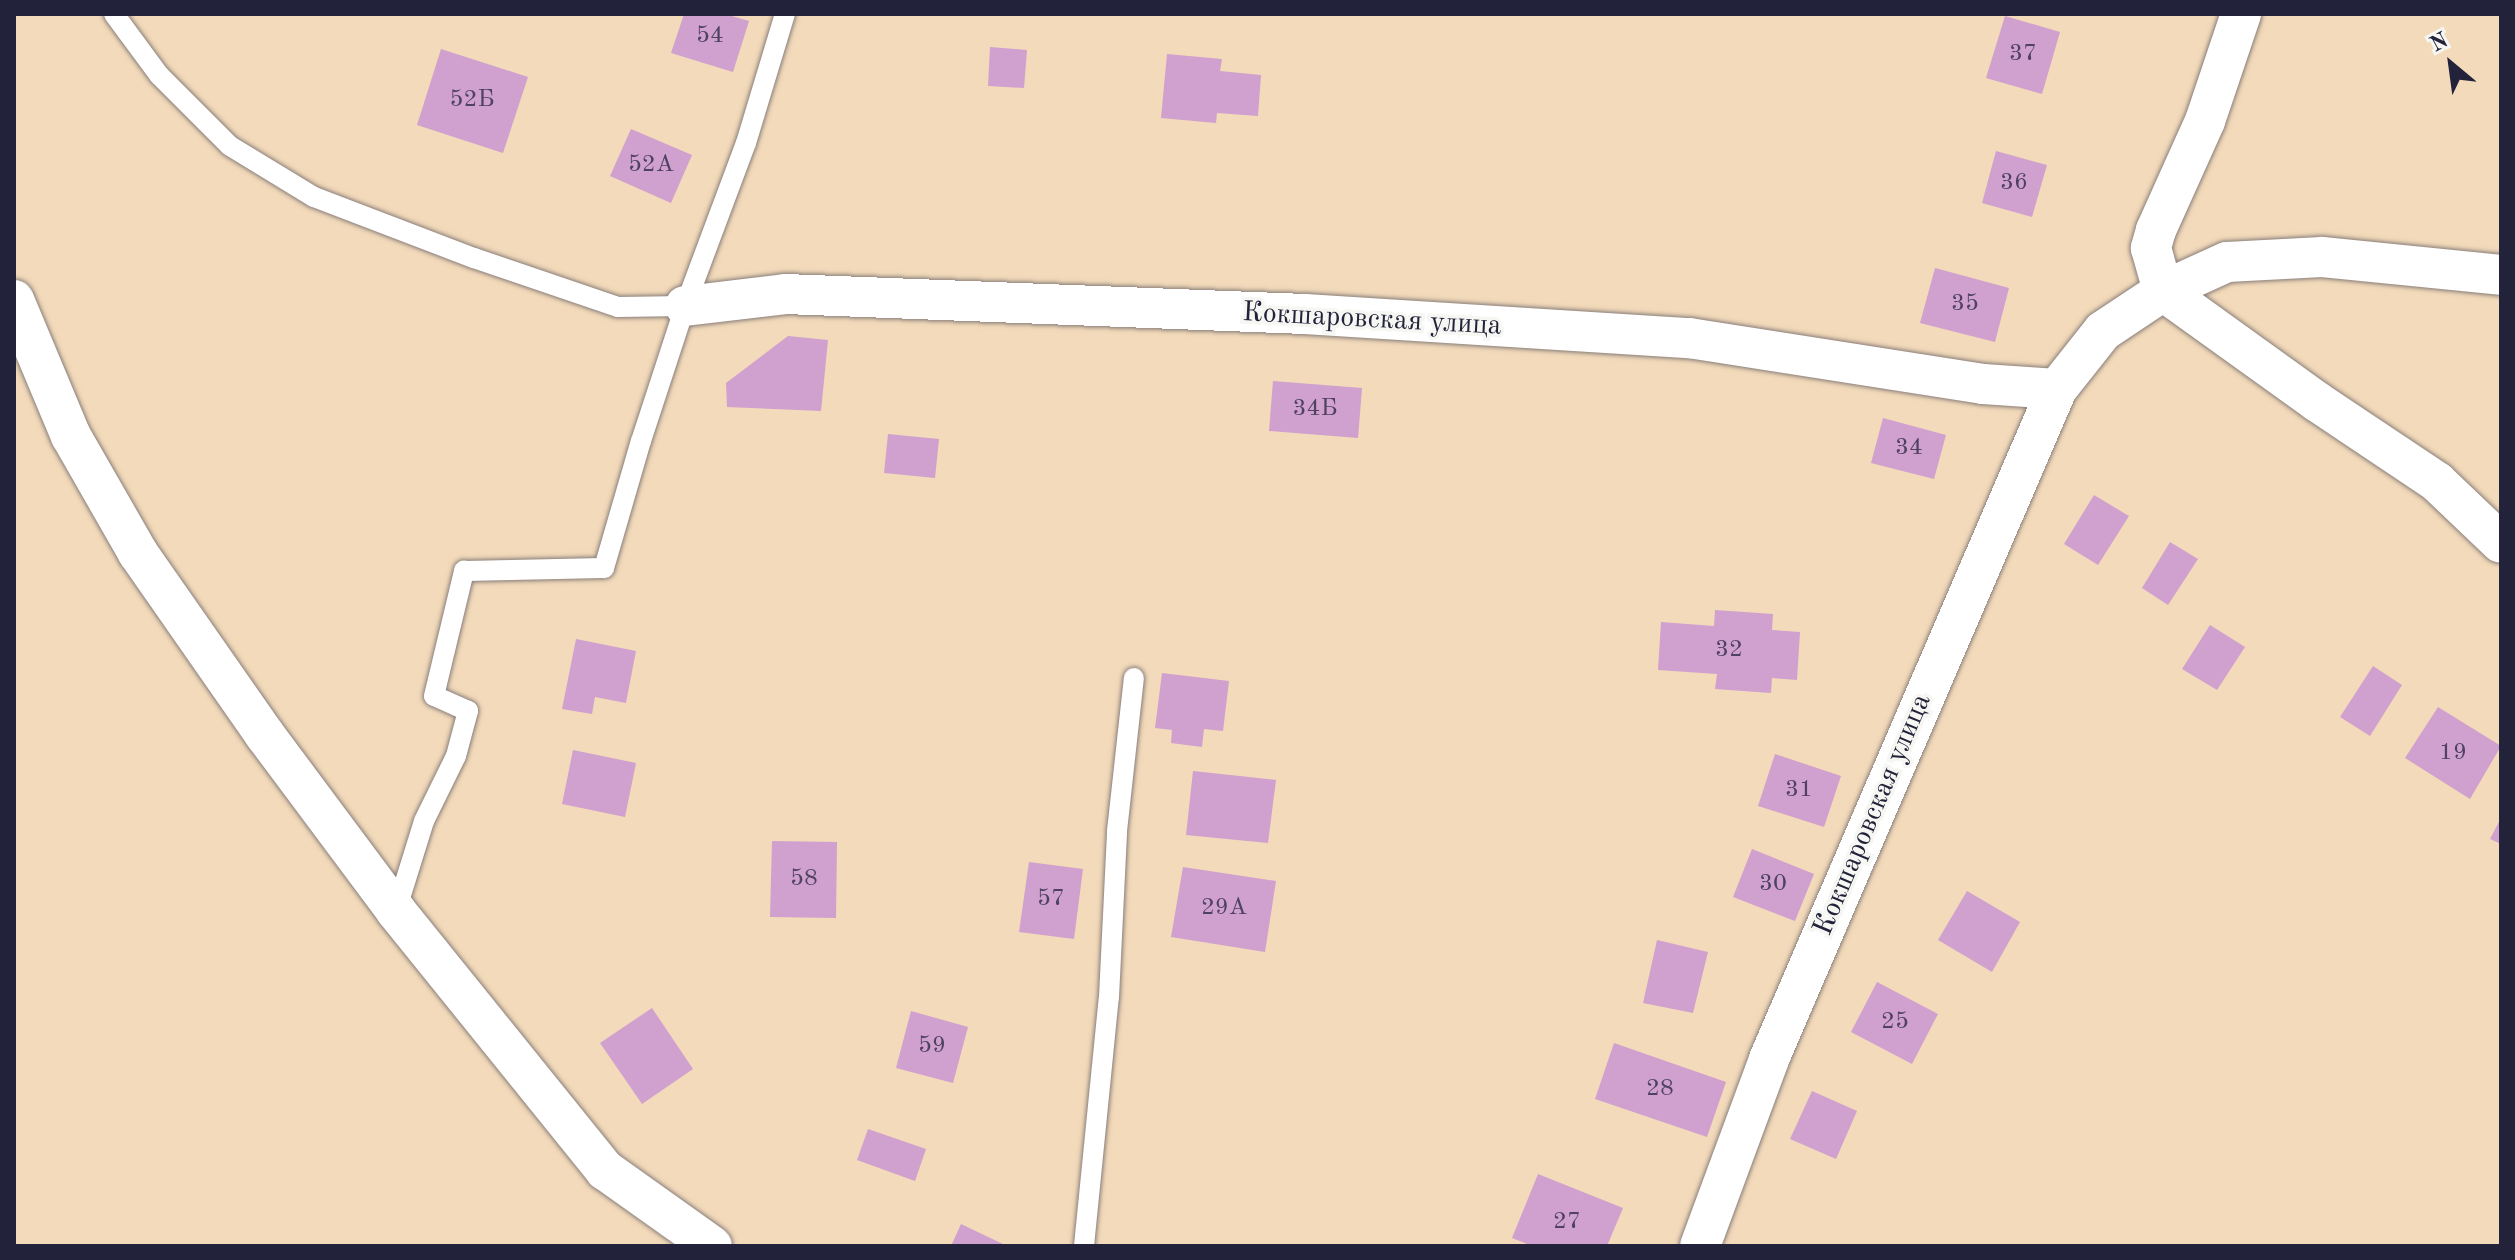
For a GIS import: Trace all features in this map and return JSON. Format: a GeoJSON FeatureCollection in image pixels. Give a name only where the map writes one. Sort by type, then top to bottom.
{"type":"FeatureCollection","features":[{"type":"Feature","properties":{"kind":"street"},"geometry":{"type":"LineString","coordinates":[[2241,14],[2205,121],[2156,230],[2151,248],[2153,267],[2163,291],[2316,401],[2437,482],[2501,543]]}},
{"type":"Feature","properties":{"kind":"street","name":"Кокшаровская улица"},"geometry":{"type":"LineString","coordinates":[[1700,1246],[1769,1059],[2057,389],[2103,331],[2163,291],[2227,262],[2322,257],[2501,275]]}},
{"type":"Feature","properties":{"kind":"street","name":"Кокшаровская улица"},"geometry":{"type":"LineString","coordinates":[[685,306],[785,294],[1305,314],[1689,338],[1983,384],[2057,389]]}},
{"type":"Feature","properties":{"kind":"street"},"geometry":{"type":"LineString","coordinates":[[14,300],[71,436],[138,553],[265,735],[396,911],[605,1170],[701,1244]]}},
{"type":"Feature","properties":{"kind":"lane"},"geometry":{"type":"LineString","coordinates":[[114,14],[159,75],[230,146],[314,197],[474,258],[618,307],[685,306]]}},
{"type":"Feature","properties":{"kind":"lane"},"geometry":{"type":"LineString","coordinates":[[396,911],[424,821],[456,756],[468,711],[434,696],[464,571],[604,568],[685,306],[746,143],[785,14]]}},
{"type":"Feature","properties":{"kind":"lane"},"geometry":{"type":"LineString","coordinates":[[1084,1246],[1109,997],[1117,831],[1134,678]]}},
{"type":"Feature","properties":{"kind":"building"},"geometry":{"type":"Polygon","coordinates":[[[684,14],[725,14],[749,21],[733,72],[671,53],[684,14]]]}},
{"type":"Feature","properties":{"kind":"building"},"geometry":{"type":"Polygon","coordinates":[[[2005,16],[2060,32],[2042,94],[1986,78],[2005,16]]]}},
{"type":"Feature","properties":{"kind":"building"},"geometry":{"type":"Polygon","coordinates":[[[990,47],[1027,50],[1024,88],[988,86],[990,47]]]}},
{"type":"Feature","properties":{"kind":"building"},"geometry":{"type":"Polygon","coordinates":[[[441,49],[528,77],[503,153],[417,125],[441,49]]]}},
{"type":"Feature","properties":{"kind":"building"},"geometry":{"type":"Polygon","coordinates":[[[1167,54],[1222,59],[1220,71],[1261,75],[1258,116],[1217,113],[1216,123],[1161,118],[1167,54]]]}},
{"type":"Feature","properties":{"kind":"building"},"geometry":{"type":"Polygon","coordinates":[[[631,129],[692,155],[671,203],[610,176],[631,129]]]}},
{"type":"Feature","properties":{"kind":"building"},"geometry":{"type":"Polygon","coordinates":[[[1996,151],[2047,165],[2032,217],[1982,203],[1996,151]]]}},
{"type":"Feature","properties":{"kind":"building"},"geometry":{"type":"Polygon","coordinates":[[[1935,268],[2009,288],[1995,342],[1920,323],[1935,268]]]}},
{"type":"Feature","properties":{"kind":"building"},"geometry":{"type":"Polygon","coordinates":[[[788,336],[828,340],[821,411],[727,407],[726,383],[788,336]]]}},
{"type":"Feature","properties":{"kind":"building"},"geometry":{"type":"Polygon","coordinates":[[[1273,381],[1362,388],[1358,438],[1269,431],[1273,381]]]}},
{"type":"Feature","properties":{"kind":"building"},"geometry":{"type":"Polygon","coordinates":[[[1883,418],[1946,435],[1934,479],[1871,463],[1883,418]]]}},
{"type":"Feature","properties":{"kind":"building"},"geometry":{"type":"Polygon","coordinates":[[[888,434],[939,439],[935,478],[884,473],[888,434]]]}},
{"type":"Feature","properties":{"kind":"building"},"geometry":{"type":"Polygon","coordinates":[[[2094,495],[2129,516],[2098,565],[2064,544],[2094,495]]]}},
{"type":"Feature","properties":{"kind":"building"},"geometry":{"type":"Polygon","coordinates":[[[2170,542],[2198,559],[2168,605],[2142,588],[2170,542]]]}},
{"type":"Feature","properties":{"kind":"building"},"geometry":{"type":"Polygon","coordinates":[[[1715,610],[1773,614],[1772,630],[1800,632],[1797,680],[1772,678],[1771,693],[1715,689],[1717,674],[1658,670],[1661,622],[1714,626],[1715,610]]]}},
{"type":"Feature","properties":{"kind":"building"},"geometry":{"type":"Polygon","coordinates":[[[2210,625],[2245,647],[2217,690],[2182,669],[2210,625]]]}},
{"type":"Feature","properties":{"kind":"building"},"geometry":{"type":"Polygon","coordinates":[[[576,639],[636,651],[626,703],[595,697],[592,714],[562,709],[576,639]]]}},
{"type":"Feature","properties":{"kind":"building"},"geometry":{"type":"Polygon","coordinates":[[[2373,666],[2402,685],[2370,736],[2340,717],[2373,666]]]}},
{"type":"Feature","properties":{"kind":"building"},"geometry":{"type":"Polygon","coordinates":[[[1162,673],[1229,681],[1223,731],[1204,729],[1202,747],[1171,743],[1172,730],[1155,728],[1162,673]]]}},
{"type":"Feature","properties":{"kind":"building"},"geometry":{"type":"Polygon","coordinates":[[[2438,707],[2501,746],[2470,799],[2405,758],[2438,707]]]}},
{"type":"Feature","properties":{"kind":"building"},"geometry":{"type":"Polygon","coordinates":[[[573,750],[636,763],[625,817],[562,804],[573,750]]]}},
{"type":"Feature","properties":{"kind":"building"},"geometry":{"type":"Polygon","coordinates":[[[1775,754],[1841,776],[1824,827],[1758,806],[1775,754]]]}},
{"type":"Feature","properties":{"kind":"building"},"geometry":{"type":"Polygon","coordinates":[[[1193,771],[1276,780],[1268,843],[1186,835],[1193,771]]]}},
{"type":"Feature","properties":{"kind":"building"},"geometry":{"type":"Polygon","coordinates":[[[2501,818],[2501,844],[2490,839],[2501,818]]]}},
{"type":"Feature","properties":{"kind":"building"},"geometry":{"type":"Polygon","coordinates":[[[772,841],[837,842],[836,918],[770,917],[772,841]]]}},
{"type":"Feature","properties":{"kind":"building"},"geometry":{"type":"Polygon","coordinates":[[[1752,849],[1814,874],[1795,921],[1733,897],[1752,849]]]}},
{"type":"Feature","properties":{"kind":"building"},"geometry":{"type":"Polygon","coordinates":[[[1029,862],[1083,869],[1074,939],[1019,932],[1029,862]]]}},
{"type":"Feature","properties":{"kind":"building"},"geometry":{"type":"Polygon","coordinates":[[[1183,867],[1276,881],[1265,952],[1171,937],[1183,867]]]}},
{"type":"Feature","properties":{"kind":"building"},"geometry":{"type":"Polygon","coordinates":[[[1967,891],[2020,922],[1992,972],[1938,940],[1967,891]]]}},
{"type":"Feature","properties":{"kind":"building"},"geometry":{"type":"Polygon","coordinates":[[[1657,940],[1708,952],[1693,1013],[1643,1003],[1657,940]]]}},
{"type":"Feature","properties":{"kind":"building"},"geometry":{"type":"Polygon","coordinates":[[[1877,982],[1938,1014],[1912,1064],[1851,1032],[1877,982]]]}},
{"type":"Feature","properties":{"kind":"building"},"geometry":{"type":"Polygon","coordinates":[[[652,1008],[693,1069],[642,1104],[600,1043],[652,1008]]]}},
{"type":"Feature","properties":{"kind":"building"},"geometry":{"type":"Polygon","coordinates":[[[911,1011],[968,1027],[953,1083],[896,1068],[911,1011]]]}},
{"type":"Feature","properties":{"kind":"building"},"geometry":{"type":"Polygon","coordinates":[[[1614,1043],[1726,1082],[1707,1137],[1595,1099],[1614,1043]]]}},
{"type":"Feature","properties":{"kind":"building"},"geometry":{"type":"Polygon","coordinates":[[[1812,1091],[1857,1111],[1836,1159],[1790,1139],[1812,1091]]]}},
{"type":"Feature","properties":{"kind":"building"},"geometry":{"type":"Polygon","coordinates":[[[868,1129],[926,1149],[915,1181],[857,1160],[868,1129]]]}},
{"type":"Feature","properties":{"kind":"building"},"geometry":{"type":"Polygon","coordinates":[[[1538,1174],[1623,1208],[1607,1246],[1532,1246],[1512,1238],[1538,1174]]]}},
{"type":"Feature","properties":{"kind":"building"},"geometry":{"type":"Polygon","coordinates":[[[961,1224],[1007,1246],[951,1246],[961,1224]]]}}]}
